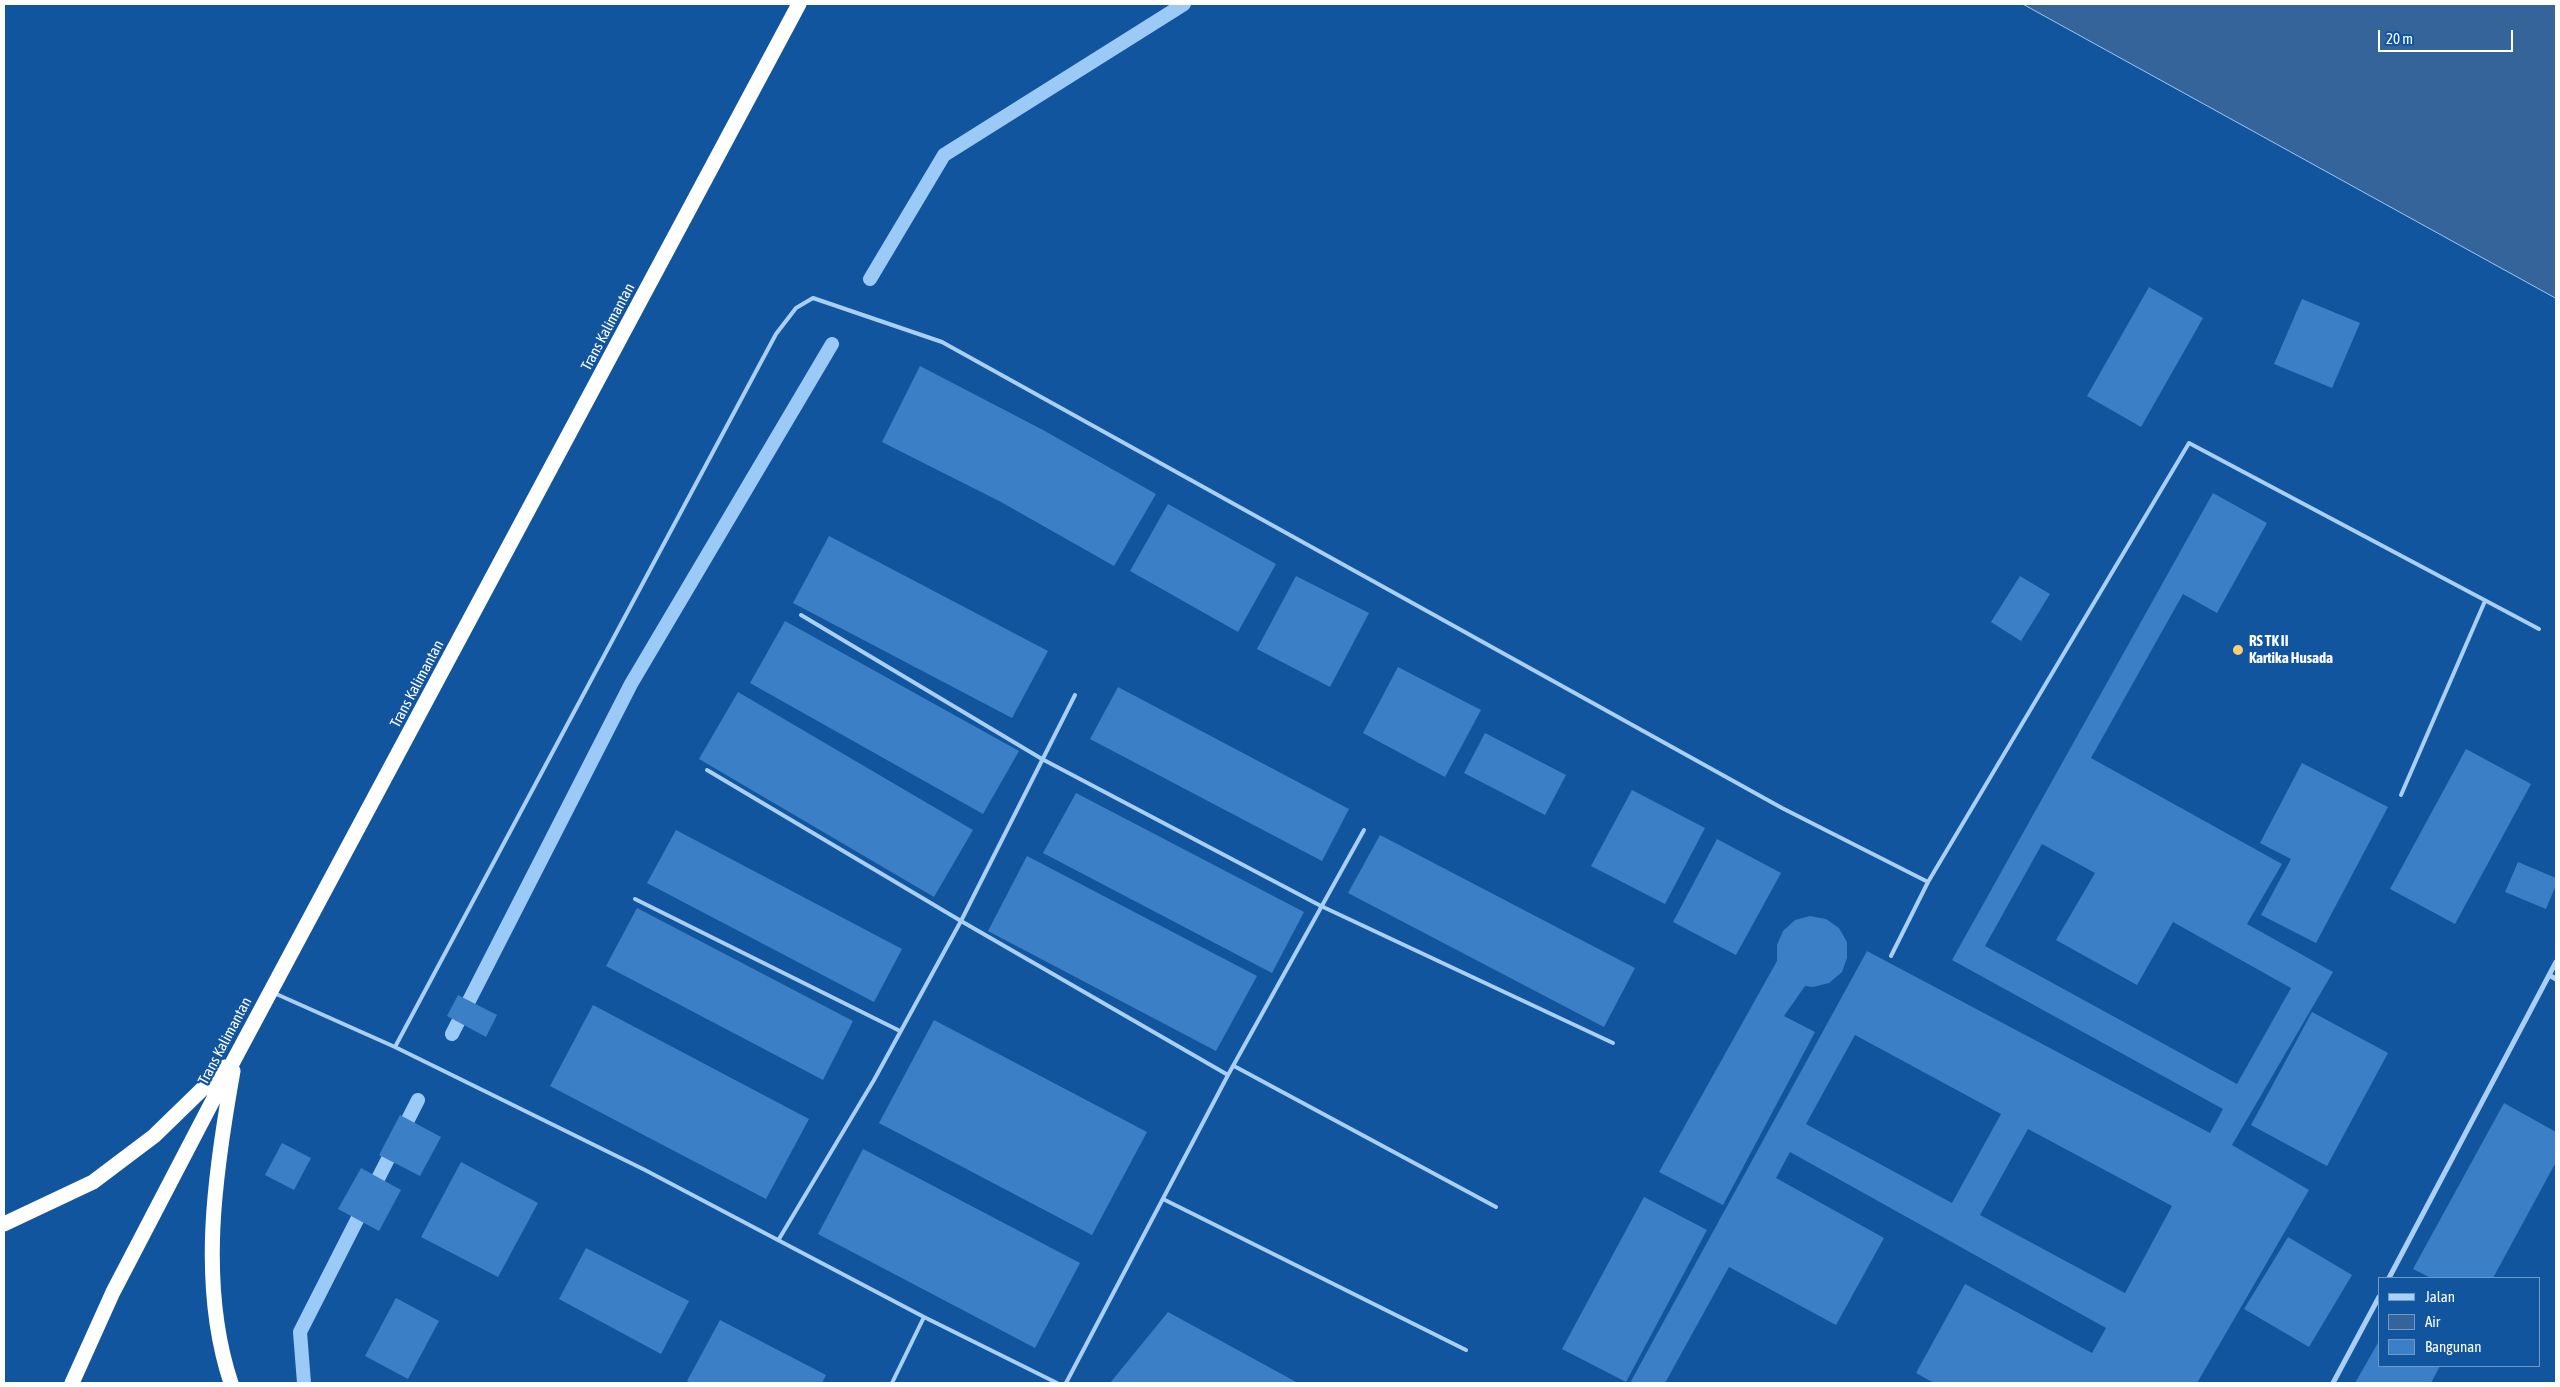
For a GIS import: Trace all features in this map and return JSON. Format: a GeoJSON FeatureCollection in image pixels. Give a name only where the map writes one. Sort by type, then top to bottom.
{"type":"FeatureCollection","features":[{"type":"Feature","properties":{"kind":"highway","name":"Trans Kalimantan"},"geometry":{"type":"LineString","coordinates":[[72,1383],[113,1292],[235,1058],[799,4]]}},
{"type":"Feature","properties":{"kind":"highway"},"geometry":{"type":"LineString","coordinates":[[4,1224],[93,1182],[154,1136],[235,1058]]}},
{"type":"Feature","properties":{"kind":"highway"},"geometry":{"type":"LineString","coordinates":[[231,1383],[224,1363],[215,1299],[213,1234],[217,1162],[235,1058]]}},
{"type":"Feature","properties":{"kind":"street"},"geometry":{"type":"LineString","coordinates":[[2390,1277],[2556,962]]}},
{"type":"Feature","properties":{"kind":"street"},"geometry":{"type":"LineString","coordinates":[[2549,975],[2556,979]]}},
{"type":"Feature","properties":{"kind":"street"},"geometry":{"type":"LineString","coordinates":[[2333,1383],[2378,1299]]}},
{"type":"Feature","properties":{"kind":"lane"},"geometry":{"type":"LineString","coordinates":[[395,1047],[776,334],[796,308],[813,298],[942,342],[1782,808],[1928,882]]}},
{"type":"Feature","properties":{"kind":"lane"},"geometry":{"type":"LineString","coordinates":[[1891,956],[1928,882],[2189,443],[2539,629]]}},
{"type":"Feature","properties":{"kind":"lane"},"geometry":{"type":"LineString","coordinates":[[2401,795],[2485,601]]}},
{"type":"Feature","properties":{"kind":"lane"},"geometry":{"type":"LineString","coordinates":[[801,615],[1042,759],[1321,906],[1613,1042]]}},
{"type":"Feature","properties":{"kind":"lane"},"geometry":{"type":"LineString","coordinates":[[779,1239],[874,1080],[961,921],[1075,695]]}},
{"type":"Feature","properties":{"kind":"lane"},"geometry":{"type":"LineString","coordinates":[[707,770],[961,921],[1228,1075]]}},
{"type":"Feature","properties":{"kind":"lane"},"geometry":{"type":"LineString","coordinates":[[1066,1383],[1228,1075],[1364,830]]}},
{"type":"Feature","properties":{"kind":"lane"},"geometry":{"type":"LineString","coordinates":[[635,899],[900,1031]]}},
{"type":"Feature","properties":{"kind":"lane"},"geometry":{"type":"LineString","coordinates":[[272,992],[395,1047],[645,1170],[924,1317],[1057,1383]]}},
{"type":"Feature","properties":{"kind":"lane"},"geometry":{"type":"LineString","coordinates":[[1234,1066],[1496,1207]]}},
{"type":"Feature","properties":{"kind":"lane"},"geometry":{"type":"LineString","coordinates":[[1163,1199],[1466,1350]]}},
{"type":"Feature","properties":{"kind":"lane"},"geometry":{"type":"LineString","coordinates":[[892,1383],[924,1317]]}},
{"type":"Feature","properties":{"kind":"water"},"geometry":{"type":"Polygon","coordinates":[[[2023,4],[2556,4],[2556,298],[2023,4]]]}},
{"type":"Feature","properties":{"kind":"building"},"geometry":{"type":"Polygon","coordinates":[[[2149,287],[2203,318],[2141,427],[2087,396],[2149,287]]]}},
{"type":"Feature","properties":{"kind":"building"},"geometry":{"type":"Polygon","coordinates":[[[2302,299],[2360,323],[2332,388],[2274,364],[2302,299]]]}},
{"type":"Feature","properties":{"kind":"building"},"geometry":{"type":"Polygon","coordinates":[[[920,366],[1043,430],[1156,494],[1114,566],[1001,502],[882,442],[920,366]]]}},
{"type":"Feature","properties":{"kind":"building"},"geometry":{"type":"Polygon","coordinates":[[[2213,493],[2267,523],[2217,613],[2183,594],[2091,758],[2282,864],[2247,924],[2333,972],[2232,1145],[2309,1190],[2197,1383],[1934,1383],[1916,1373],[1965,1284],[2092,1353],[2106,1328],[1790,1152],[1776,1178],[1884,1238],[1836,1325],[1729,1267],[1665,1383],[1630,1383],[1867,951],[2210,1133],[2223,1109],[1952,960],[2213,493]],[[2042,844],[1985,946],[2237,1084],[2291,988],[2173,922],[2137,985],[2056,940],[2095,873],[2042,844]],[[1855,1035],[1806,1124],[1952,1203],[2001,1114],[1855,1035]],[[2028,1129],[1980,1215],[2125,1293],[2172,1206],[2028,1129]]]}},
{"type":"Feature","properties":{"kind":"building"},"geometry":{"type":"Polygon","coordinates":[[[1168,504],[1276,564],[1238,632],[1130,571],[1168,504]]]}},
{"type":"Feature","properties":{"kind":"building"},"geometry":{"type":"Polygon","coordinates":[[[829,536],[1048,651],[1012,718],[793,603],[829,536]]]}},
{"type":"Feature","properties":{"kind":"building"},"geometry":{"type":"Polygon","coordinates":[[[1296,576],[1369,613],[1330,687],[1257,649],[1296,576]]]}},
{"type":"Feature","properties":{"kind":"building"},"geometry":{"type":"Polygon","coordinates":[[[2020,576],[2050,594],[2021,641],[1991,622],[2020,576]]]}},
{"type":"Feature","properties":{"kind":"building"},"geometry":{"type":"Polygon","coordinates":[[[785,621],[1019,751],[983,814],[750,683],[785,621]]]}},
{"type":"Feature","properties":{"kind":"building"},"geometry":{"type":"Polygon","coordinates":[[[1398,667],[1481,710],[1445,777],[1363,733],[1398,667]]]}},
{"type":"Feature","properties":{"kind":"building"},"geometry":{"type":"Polygon","coordinates":[[[1118,687],[1349,809],[1322,861],[1090,739],[1118,687]]]}},
{"type":"Feature","properties":{"kind":"building"},"geometry":{"type":"Polygon","coordinates":[[[738,692],[973,830],[934,897],[699,759],[738,692]]]}},
{"type":"Feature","properties":{"kind":"building"},"geometry":{"type":"Polygon","coordinates":[[[1485,733],[1566,775],[1545,815],[1464,773],[1485,733]]]}},
{"type":"Feature","properties":{"kind":"building"},"geometry":{"type":"Polygon","coordinates":[[[2466,749],[2531,784],[2455,924],[2390,889],[2466,749]]]}},
{"type":"Feature","properties":{"kind":"building"},"geometry":{"type":"Polygon","coordinates":[[[2302,763],[2388,807],[2316,943],[2261,915],[2291,859],[2260,843],[2302,763]]]}},
{"type":"Feature","properties":{"kind":"building"},"geometry":{"type":"Polygon","coordinates":[[[1632,790],[1705,828],[1665,904],[1591,866],[1632,790]]]}},
{"type":"Feature","properties":{"kind":"building"},"geometry":{"type":"Polygon","coordinates":[[[1076,793],[1304,912],[1272,973],[1043,853],[1076,793]]]}},
{"type":"Feature","properties":{"kind":"building"},"geometry":{"type":"Polygon","coordinates":[[[676,830],[902,949],[874,1002],[647,883],[676,830]]]}},
{"type":"Feature","properties":{"kind":"building"},"geometry":{"type":"Polygon","coordinates":[[[1380,835],[1635,968],[1604,1027],[1348,893],[1380,835]]]}},
{"type":"Feature","properties":{"kind":"building"},"geometry":{"type":"Polygon","coordinates":[[[1717,839],[1781,873],[1736,955],[1673,922],[1717,839]]]}},
{"type":"Feature","properties":{"kind":"building"},"geometry":{"type":"Polygon","coordinates":[[[1027,856],[1257,976],[1216,1051],[988,931],[1027,856]]]}},
{"type":"Feature","properties":{"kind":"building"},"geometry":{"type":"Polygon","coordinates":[[[2518,862],[2556,878],[2556,885],[2546,909],[2505,892],[2518,862]]]}},
{"type":"Feature","properties":{"kind":"building"},"geometry":{"type":"Polygon","coordinates":[[[637,908],[853,1021],[823,1080],[606,966],[637,908]]]}},
{"type":"Feature","properties":{"kind":"building"},"geometry":{"type":"Polygon","coordinates":[[[1810,916],[1826,919],[1839,928],[1847,942],[1847,958],[1842,972],[1829,983],[1813,987],[1805,986],[1784,1016],[1815,1032],[1723,1205],[1659,1172],[1777,961],[1777,945],[1783,931],[1795,920],[1810,916]]]}},
{"type":"Feature","properties":{"kind":"building"},"geometry":{"type":"Polygon","coordinates":[[[458,995],[497,1015],[486,1037],[447,1016],[458,995]]]}},
{"type":"Feature","properties":{"kind":"building"},"geometry":{"type":"Polygon","coordinates":[[[593,1005],[809,1119],[766,1199],[550,1086],[593,1005]]]}},
{"type":"Feature","properties":{"kind":"building"},"geometry":{"type":"Polygon","coordinates":[[[2312,1012],[2388,1053],[2327,1166],[2251,1125],[2312,1012]]]}},
{"type":"Feature","properties":{"kind":"building"},"geometry":{"type":"Polygon","coordinates":[[[934,1020],[1147,1132],[1092,1235],[879,1123],[934,1020]]]}},
{"type":"Feature","properties":{"kind":"building"},"geometry":{"type":"Polygon","coordinates":[[[2504,1103],[2556,1132],[2556,1162],[2494,1277],[2429,1277],[2413,1269],[2504,1103]]]}},
{"type":"Feature","properties":{"kind":"building"},"geometry":{"type":"Polygon","coordinates":[[[400,1115],[441,1137],[420,1176],[379,1155],[400,1115]]]}},
{"type":"Feature","properties":{"kind":"building"},"geometry":{"type":"Polygon","coordinates":[[[282,1143],[311,1158],[294,1190],[265,1175],[282,1143]]]}},
{"type":"Feature","properties":{"kind":"building"},"geometry":{"type":"Polygon","coordinates":[[[863,1149],[1080,1263],[1035,1348],[818,1234],[863,1149]]]}},
{"type":"Feature","properties":{"kind":"building"},"geometry":{"type":"Polygon","coordinates":[[[461,1162],[538,1203],[498,1277],[421,1237],[461,1162]]]}},
{"type":"Feature","properties":{"kind":"building"},"geometry":{"type":"Polygon","coordinates":[[[361,1168],[401,1190],[379,1231],[338,1209],[361,1168]]]}},
{"type":"Feature","properties":{"kind":"building"},"geometry":{"type":"Polygon","coordinates":[[[1644,1197],[1707,1230],[1626,1382],[1562,1349],[1644,1197]]]}},
{"type":"Feature","properties":{"kind":"building"},"geometry":{"type":"Polygon","coordinates":[[[2288,1237],[2352,1275],[2309,1347],[2244,1309],[2288,1237]]]}},
{"type":"Feature","properties":{"kind":"building"},"geometry":{"type":"Polygon","coordinates":[[[586,1248],[689,1301],[661,1354],[559,1299],[586,1248]]]}},
{"type":"Feature","properties":{"kind":"building"},"geometry":{"type":"Polygon","coordinates":[[[396,1298],[439,1321],[408,1379],[365,1356],[396,1298]]]}},
{"type":"Feature","properties":{"kind":"building"},"geometry":{"type":"Polygon","coordinates":[[[1168,1312],[1298,1383],[1110,1383],[1168,1312]]]}},
{"type":"Feature","properties":{"kind":"building"},"geometry":{"type":"Polygon","coordinates":[[[720,1320],[826,1375],[822,1383],[691,1383],[687,1381],[720,1320]]]}},
{"type":"Feature","properties":{"kind":"building"},"geometry":{"type":"Polygon","coordinates":[[[2378,1343],[2378,1367],[2439,1367],[2431,1383],[2355,1383],[2378,1343]]]}},
{"type":"Feature","properties":{"kind":"waterway"},"geometry":{"type":"LineString","coordinates":[[870,279],[944,155],[1184,4]]}},
{"type":"Feature","properties":{"kind":"waterway"},"geometry":{"type":"LineString","coordinates":[[452,1034],[631,684],[832,344]]}},
{"type":"Feature","properties":{"kind":"waterway"},"geometry":{"type":"LineString","coordinates":[[304,1383],[300,1332],[418,1100]]}},
{"type":"Feature","properties":{"kind":"place","name":"RS TK II Kartika Husada"},"geometry":{"type":"Point","coordinates":[2238,650]}}]}
